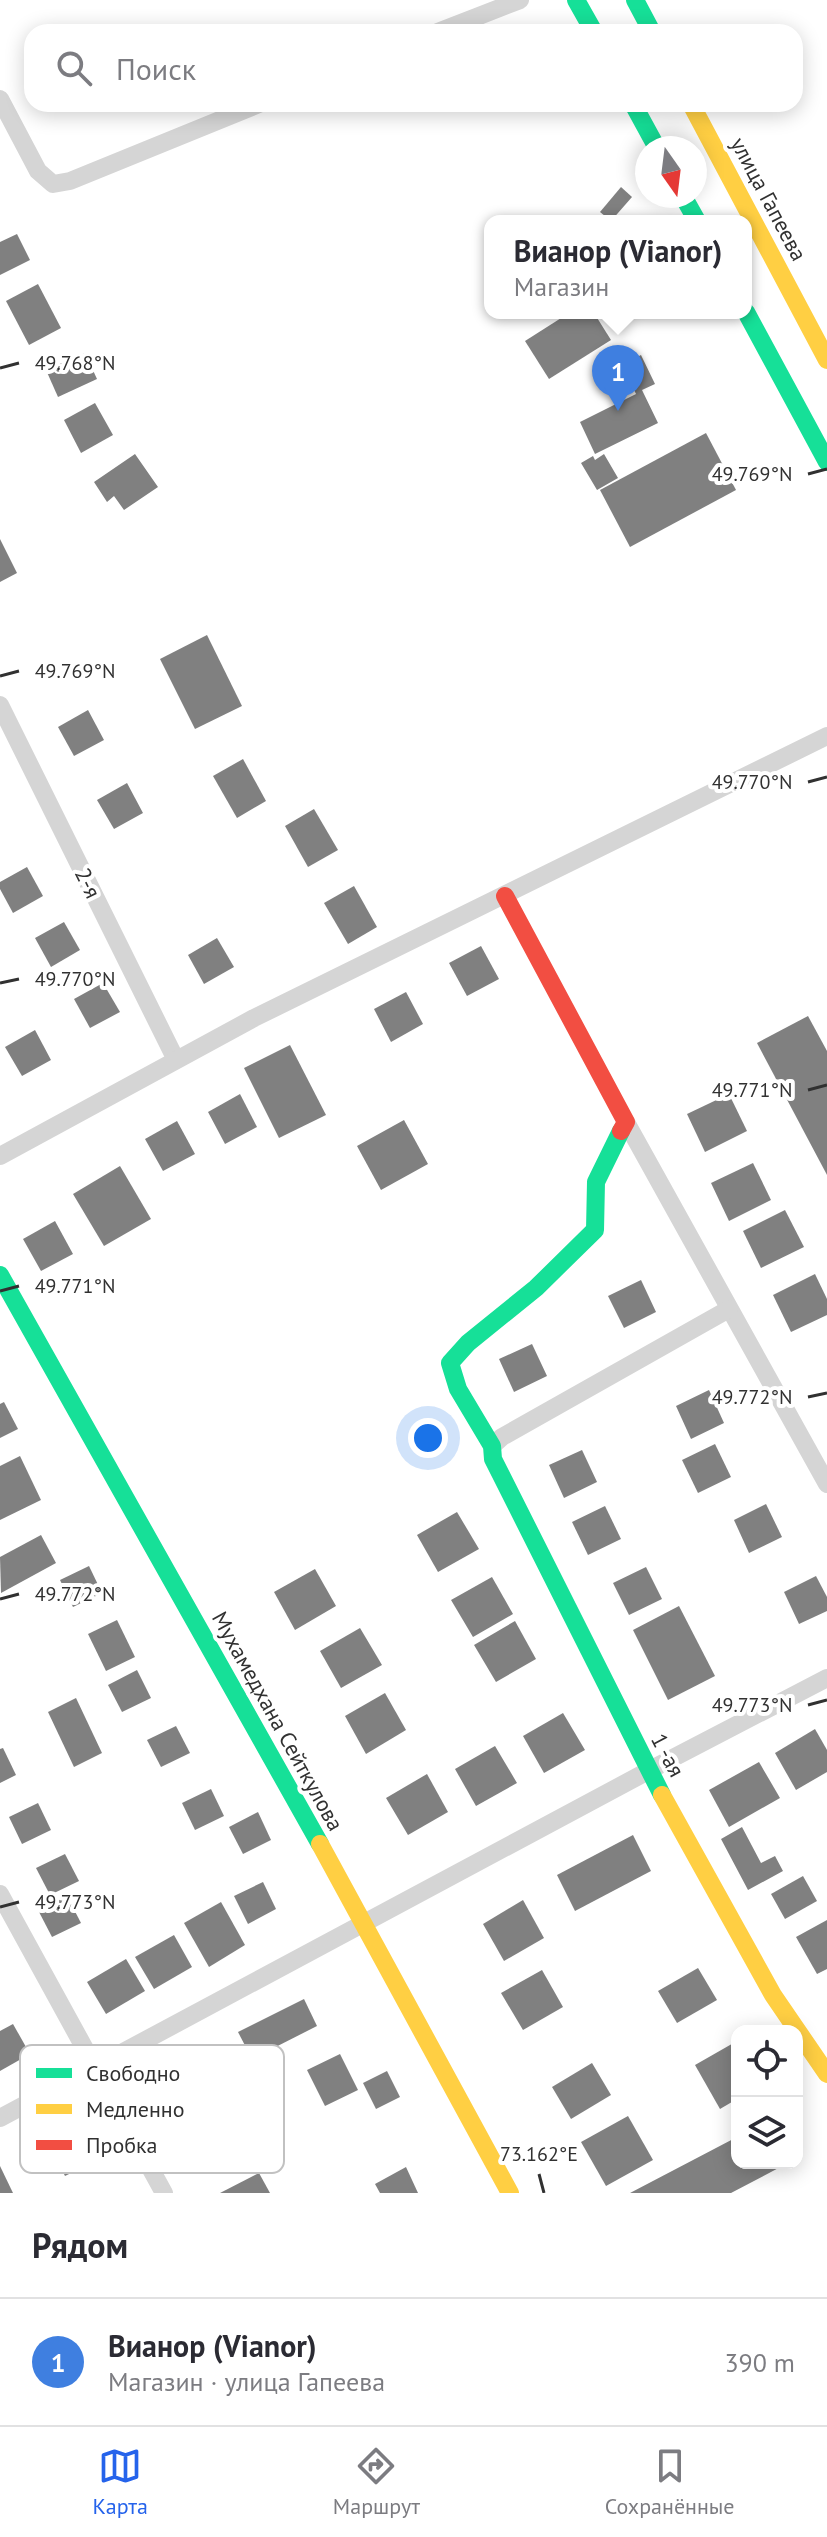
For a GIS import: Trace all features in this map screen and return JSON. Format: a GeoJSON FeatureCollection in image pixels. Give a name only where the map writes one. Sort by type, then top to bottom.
{"type":"FeatureCollection","features":[{"type":"Feature","properties":{"kind":"main road"},"geometry":{"type":"LineString","coordinates":[[576,0],[590,24]]}},
{"type":"Feature","properties":{"kind":"main road"},"geometry":{"type":"LineString","coordinates":[[635,0],[648,24]]}},
{"type":"Feature","properties":{"kind":"main road"},"geometry":{"type":"LineString","coordinates":[[637,112],[650,136]]}},
{"type":"Feature","properties":{"kind":"main road","name":"улица Гапеева"},"geometry":{"type":"LineString","coordinates":[[695,112],[750,215]]}},
{"type":"Feature","properties":{"kind":"main road","name":"улица Гапеева"},"geometry":{"type":"LineString","coordinates":[[752,219],[827,360]]}},
{"type":"Feature","properties":{"kind":"main road"},"geometry":{"type":"LineString","coordinates":[[750,319],[827,462]]}},
{"type":"Feature","properties":{"kind":"main road"},"geometry":{"type":"LineString","coordinates":[[505,896],[626,1122]]}},
{"type":"Feature","properties":{"kind":"main road","name":"1 -ая"},"geometry":{"type":"LineString","coordinates":[[626,1122],[596,1182],[595,1230],[536,1288],[468,1343],[450,1363],[458,1389],[492,1446],[493,1459],[648,1771],[773,1995],[827,2074]]}},
{"type":"Feature","properties":{"kind":"main road","name":"Мухамедхана Сейткулова"},"geometry":{"type":"LineString","coordinates":[[0,1275],[365,1924],[510,2193]]}},
{"type":"Feature","properties":{"kind":"street"},"geometry":{"type":"LineString","coordinates":[[458,24],[520,0]]}},
{"type":"Feature","properties":{"kind":"street"},"geometry":{"type":"LineString","coordinates":[[0,99],[38,171],[53,184],[70,181],[239,112]]}},
{"type":"Feature","properties":{"kind":"street","name":"2-я"},"geometry":{"type":"LineString","coordinates":[[0,705],[176,1060]]}},
{"type":"Feature","properties":{"kind":"street"},"geometry":{"type":"LineString","coordinates":[[0,1156],[254,1018],[827,736]]}},
{"type":"Feature","properties":{"kind":"street"},"geometry":{"type":"LineString","coordinates":[[626,1122],[827,1484]]}},
{"type":"Feature","properties":{"kind":"street"},"geometry":{"type":"LineString","coordinates":[[492,1446],[502,1437],[729,1309]]}},
{"type":"Feature","properties":{"kind":"street"},"geometry":{"type":"LineString","coordinates":[[138,2045],[827,1678]]}},
{"type":"Feature","properties":{"kind":"street"},"geometry":{"type":"LineString","coordinates":[[0,1894],[82,2045]]}},
{"type":"Feature","properties":{"kind":"street"},"geometry":{"type":"LineString","coordinates":[[0,2118],[20,2107]]}},
{"type":"Feature","properties":{"kind":"street"},"geometry":{"type":"LineString","coordinates":[[153,2173],[164,2193]]}},
{"type":"Feature","properties":{"kind":"building"},"geometry":{"type":"Polygon","coordinates":[[[621,187],[632,197],[616,215],[600,212],[621,187]]]}},
{"type":"Feature","properties":{"kind":"building"},"geometry":{"type":"Polygon","coordinates":[[[17,234],[30,260],[0,275],[0,242],[17,234]]]}},
{"type":"Feature","properties":{"kind":"building"},"geometry":{"type":"Polygon","coordinates":[[[38,284],[61,328],[29,345],[6,301],[38,284]]]}},
{"type":"Feature","properties":{"kind":"building"},"geometry":{"type":"Polygon","coordinates":[[[560,319],[598,319],[611,340],[549,379],[525,341],[560,319]]]}},
{"type":"Feature","properties":{"kind":"building"},"geometry":{"type":"Polygon","coordinates":[[[85,353],[97,379],[58,397],[46,370],[85,353]]]}},
{"type":"Feature","properties":{"kind":"building"},"geometry":{"type":"Polygon","coordinates":[[[641,355],[655,384],[642,390],[658,423],[595,454],[580,422],[636,394],[622,365],[641,355]]]}},
{"type":"Feature","properties":{"kind":"building"},"geometry":{"type":"Polygon","coordinates":[[[95,403],[113,435],[81,453],[64,420],[95,403]]]}},
{"type":"Feature","properties":{"kind":"building"},"geometry":{"type":"Polygon","coordinates":[[[706,433],[736,490],[630,547],[600,490],[706,433]]]}},
{"type":"Feature","properties":{"kind":"building"},"geometry":{"type":"Polygon","coordinates":[[[135,454],[158,487],[124,510],[114,496],[107,502],[94,482],[135,454]]]}},
{"type":"Feature","properties":{"kind":"building"},"geometry":{"type":"Polygon","coordinates":[[[604,454],[618,478],[597,490],[581,463],[604,454]]]}},
{"type":"Feature","properties":{"kind":"building"},"geometry":{"type":"Polygon","coordinates":[[[0,539],[17,573],[0,582],[0,539]]]}},
{"type":"Feature","properties":{"kind":"building"},"geometry":{"type":"Polygon","coordinates":[[[207,635],[242,706],[195,729],[160,659],[207,635]]]}},
{"type":"Feature","properties":{"kind":"building"},"geometry":{"type":"Polygon","coordinates":[[[88,710],[104,740],[74,756],[58,727],[88,710]]]}},
{"type":"Feature","properties":{"kind":"building"},"geometry":{"type":"Polygon","coordinates":[[[243,759],[266,801],[237,818],[213,776],[243,759]]]}},
{"type":"Feature","properties":{"kind":"building"},"geometry":{"type":"Polygon","coordinates":[[[127,783],[143,813],[114,829],[97,800],[127,783]]]}},
{"type":"Feature","properties":{"kind":"building"},"geometry":{"type":"Polygon","coordinates":[[[314,809],[338,850],[308,867],[285,826],[314,809]]]}},
{"type":"Feature","properties":{"kind":"building"},"geometry":{"type":"Polygon","coordinates":[[[27,867],[43,896],[13,913],[0,889],[0,882],[27,867]]]}},
{"type":"Feature","properties":{"kind":"building"},"geometry":{"type":"Polygon","coordinates":[[[354,886],[377,927],[348,944],[324,903],[354,886]]]}},
{"type":"Feature","properties":{"kind":"building"},"geometry":{"type":"Polygon","coordinates":[[[64,922],[80,950],[51,967],[35,938],[64,922]]]}},
{"type":"Feature","properties":{"kind":"building"},"geometry":{"type":"Polygon","coordinates":[[[217,938],[234,967],[204,984],[188,955],[217,938]]]}},
{"type":"Feature","properties":{"kind":"building"},"geometry":{"type":"Polygon","coordinates":[[[481,946],[499,979],[467,996],[449,963],[481,946]]]}},
{"type":"Feature","properties":{"kind":"building"},"geometry":{"type":"Polygon","coordinates":[[[103,983],[120,1012],[90,1028],[74,999],[103,983]]]}},
{"type":"Feature","properties":{"kind":"building"},"geometry":{"type":"Polygon","coordinates":[[[406,992],[423,1024],[391,1042],[374,1009],[406,992]]]}},
{"type":"Feature","properties":{"kind":"building"},"geometry":{"type":"Polygon","coordinates":[[[808,1016],[827,1051],[827,1175],[757,1043],[808,1016]]]}},
{"type":"Feature","properties":{"kind":"building"},"geometry":{"type":"Polygon","coordinates":[[[35,1030],[51,1060],[22,1076],[5,1047],[35,1030]]]}},
{"type":"Feature","properties":{"kind":"building"},"geometry":{"type":"Polygon","coordinates":[[[290,1045],[326,1115],[279,1138],[244,1068],[290,1045]]]}},
{"type":"Feature","properties":{"kind":"building"},"geometry":{"type":"Polygon","coordinates":[[[240,1094],[257,1127],[225,1144],[208,1112],[240,1094]]]}},
{"type":"Feature","properties":{"kind":"building"},"geometry":{"type":"Polygon","coordinates":[[[729,1094],[747,1131],[705,1152],[687,1114],[729,1094]]]}},
{"type":"Feature","properties":{"kind":"building"},"geometry":{"type":"Polygon","coordinates":[[[404,1120],[428,1164],[381,1190],[357,1146],[404,1120]]]}},
{"type":"Feature","properties":{"kind":"building"},"geometry":{"type":"Polygon","coordinates":[[[177,1121],[195,1154],[163,1171],[145,1139],[177,1121]]]}},
{"type":"Feature","properties":{"kind":"building"},"geometry":{"type":"Polygon","coordinates":[[[753,1163],[771,1200],[729,1221],[711,1183],[753,1163]]]}},
{"type":"Feature","properties":{"kind":"building"},"geometry":{"type":"Polygon","coordinates":[[[120,1166],[151,1219],[104,1246],[73,1194],[120,1166]]]}},
{"type":"Feature","properties":{"kind":"building"},"geometry":{"type":"Polygon","coordinates":[[[785,1210],[804,1247],[761,1268],[743,1231],[785,1210]]]}},
{"type":"Feature","properties":{"kind":"building"},"geometry":{"type":"Polygon","coordinates":[[[55,1221],[73,1254],[41,1271],[23,1239],[55,1221]]]}},
{"type":"Feature","properties":{"kind":"building"},"geometry":{"type":"Polygon","coordinates":[[[815,1274],[827,1299],[827,1315],[791,1332],[773,1295],[815,1274]]]}},
{"type":"Feature","properties":{"kind":"building"},"geometry":{"type":"Polygon","coordinates":[[[641,1280],[656,1312],[624,1328],[608,1296],[641,1280]]]}},
{"type":"Feature","properties":{"kind":"building"},"geometry":{"type":"Polygon","coordinates":[[[532,1344],[547,1376],[514,1392],[499,1359],[532,1344]]]}},
{"type":"Feature","properties":{"kind":"building"},"geometry":{"type":"Polygon","coordinates":[[[709,1390],[724,1423],[691,1439],[676,1406],[709,1390]]]}},
{"type":"Feature","properties":{"kind":"building"},"geometry":{"type":"Polygon","coordinates":[[[4,1402],[18,1429],[0,1438],[0,1404],[4,1402]]]}},
{"type":"Feature","properties":{"kind":"building"},"geometry":{"type":"Polygon","coordinates":[[[715,1444],[731,1477],[698,1493],[682,1460],[715,1444]]]}},
{"type":"Feature","properties":{"kind":"building"},"geometry":{"type":"Polygon","coordinates":[[[582,1450],[597,1482],[564,1498],[549,1465],[582,1450]]]}},
{"type":"Feature","properties":{"kind":"building"},"geometry":{"type":"Polygon","coordinates":[[[20,1456],[41,1500],[0,1520],[0,1466],[20,1456]]]}},
{"type":"Feature","properties":{"kind":"building"},"geometry":{"type":"Polygon","coordinates":[[[766,1504],[782,1537],[749,1553],[734,1520],[766,1504]]]}},
{"type":"Feature","properties":{"kind":"building"},"geometry":{"type":"Polygon","coordinates":[[[605,1506],[621,1539],[588,1555],[572,1522],[605,1506]]]}},
{"type":"Feature","properties":{"kind":"building"},"geometry":{"type":"Polygon","coordinates":[[[457,1512],[479,1549],[438,1572],[417,1535],[457,1512]]]}},
{"type":"Feature","properties":{"kind":"building"},"geometry":{"type":"Polygon","coordinates":[[[41,1535],[56,1563],[1,1593],[0,1557],[41,1535]]]}},
{"type":"Feature","properties":{"kind":"building"},"geometry":{"type":"Polygon","coordinates":[[[89,1566],[102,1593],[73,1607],[60,1580],[89,1566]]]}},
{"type":"Feature","properties":{"kind":"building"},"geometry":{"type":"Polygon","coordinates":[[[646,1567],[662,1599],[629,1615],[613,1583],[646,1567]]]}},
{"type":"Feature","properties":{"kind":"building"},"geometry":{"type":"Polygon","coordinates":[[[315,1569],[336,1606],[295,1630],[274,1592],[315,1569]]]}},
{"type":"Feature","properties":{"kind":"building"},"geometry":{"type":"Polygon","coordinates":[[[816,1576],[827,1597],[827,1611],[799,1624],[784,1592],[816,1576]]]}},
{"type":"Feature","properties":{"kind":"building"},"geometry":{"type":"Polygon","coordinates":[[[492,1577],[513,1614],[473,1637],[451,1600],[492,1577]]]}},
{"type":"Feature","properties":{"kind":"building"},"geometry":{"type":"Polygon","coordinates":[[[679,1606],[715,1676],[668,1700],[633,1630],[679,1606]]]}},
{"type":"Feature","properties":{"kind":"building"},"geometry":{"type":"Polygon","coordinates":[[[117,1620],[135,1657],[106,1671],[88,1634],[117,1620]]]}},
{"type":"Feature","properties":{"kind":"building"},"geometry":{"type":"Polygon","coordinates":[[[515,1621],[536,1659],[496,1682],[474,1645],[515,1621]]]}},
{"type":"Feature","properties":{"kind":"building"},"geometry":{"type":"Polygon","coordinates":[[[360,1628],[382,1665],[341,1688],[320,1651],[360,1628]]]}},
{"type":"Feature","properties":{"kind":"building"},"geometry":{"type":"Polygon","coordinates":[[[137,1670],[151,1698],[122,1712],[108,1685],[137,1670]]]}},
{"type":"Feature","properties":{"kind":"building"},"geometry":{"type":"Polygon","coordinates":[[[385,1693],[406,1730],[366,1754],[345,1716],[385,1693]]]}},
{"type":"Feature","properties":{"kind":"building"},"geometry":{"type":"Polygon","coordinates":[[[76,1698],[102,1753],[74,1767],[48,1712],[76,1698]]]}},
{"type":"Feature","properties":{"kind":"building"},"geometry":{"type":"Polygon","coordinates":[[[563,1713],[585,1750],[544,1773],[523,1736],[563,1713]]]}},
{"type":"Feature","properties":{"kind":"building"},"geometry":{"type":"Polygon","coordinates":[[[176,1726],[190,1753],[161,1767],[147,1740],[176,1726]]]}},
{"type":"Feature","properties":{"kind":"building"},"geometry":{"type":"Polygon","coordinates":[[[815,1729],[827,1750],[827,1772],[796,1790],[775,1753],[815,1729]]]}},
{"type":"Feature","properties":{"kind":"building"},"geometry":{"type":"Polygon","coordinates":[[[495,1746],[517,1783],[476,1806],[455,1769],[495,1746]]]}},
{"type":"Feature","properties":{"kind":"building"},"geometry":{"type":"Polygon","coordinates":[[[3,1748],[16,1775],[0,1783],[0,1749],[3,1748]]]}},
{"type":"Feature","properties":{"kind":"building"},"geometry":{"type":"Polygon","coordinates":[[[759,1762],[780,1798],[729,1827],[709,1790],[759,1762]]]}},
{"type":"Feature","properties":{"kind":"building"},"geometry":{"type":"Polygon","coordinates":[[[427,1774],[448,1812],[408,1835],[386,1798],[427,1774]]]}},
{"type":"Feature","properties":{"kind":"building"},"geometry":{"type":"Polygon","coordinates":[[[211,1789],[224,1816],[195,1830],[182,1803],[211,1789]]]}},
{"type":"Feature","properties":{"kind":"building"},"geometry":{"type":"Polygon","coordinates":[[[38,1803],[51,1830],[22,1844],[9,1817],[38,1803]]]}},
{"type":"Feature","properties":{"kind":"building"},"geometry":{"type":"Polygon","coordinates":[[[258,1812],[271,1840],[243,1854],[229,1827],[258,1812]]]}},
{"type":"Feature","properties":{"kind":"building"},"geometry":{"type":"Polygon","coordinates":[[[742,1827],[761,1863],[775,1856],[783,1871],[748,1890],[721,1839],[742,1827]]]}},
{"type":"Feature","properties":{"kind":"building"},"geometry":{"type":"Polygon","coordinates":[[[633,1835],[651,1871],[575,1911],[557,1875],[633,1835]]]}},
{"type":"Feature","properties":{"kind":"building"},"geometry":{"type":"Polygon","coordinates":[[[65,1854],[79,1881],[50,1895],[36,1868],[65,1854]]]}},
{"type":"Feature","properties":{"kind":"building"},"geometry":{"type":"Polygon","coordinates":[[[803,1876],[817,1901],[785,1919],[771,1894],[803,1876]]]}},
{"type":"Feature","properties":{"kind":"building"},"geometry":{"type":"Polygon","coordinates":[[[263,1882],[276,1909],[248,1924],[234,1896],[263,1882]]]}},
{"type":"Feature","properties":{"kind":"building"},"geometry":{"type":"Polygon","coordinates":[[[67,1896],[81,1923],[52,1937],[38,1910],[67,1896]]]}},
{"type":"Feature","properties":{"kind":"building"},"geometry":{"type":"Polygon","coordinates":[[[523,1900],[544,1938],[504,1961],[483,1924],[523,1900]]]}},
{"type":"Feature","properties":{"kind":"building"},"geometry":{"type":"Polygon","coordinates":[[[221,1902],[245,1945],[209,1967],[184,1923],[221,1902]]]}},
{"type":"Feature","properties":{"kind":"building"},"geometry":{"type":"Polygon","coordinates":[[[827,1920],[827,1969],[817,1974],[796,1937],[827,1920]]]}},
{"type":"Feature","properties":{"kind":"building"},"geometry":{"type":"Polygon","coordinates":[[[174,1935],[192,1967],[154,1989],[135,1957],[174,1935]]]}},
{"type":"Feature","properties":{"kind":"building"},"geometry":{"type":"Polygon","coordinates":[[[126,1959],[145,1991],[106,2014],[87,1982],[126,1959]]]}},
{"type":"Feature","properties":{"kind":"building"},"geometry":{"type":"Polygon","coordinates":[[[698,1968],[717,2000],[677,2023],[658,1991],[698,1968]]]}},
{"type":"Feature","properties":{"kind":"building"},"geometry":{"type":"Polygon","coordinates":[[[542,1970],[563,2007],[523,2030],[501,1993],[542,1970]]]}},
{"type":"Feature","properties":{"kind":"building"},"geometry":{"type":"Polygon","coordinates":[[[304,1999],[317,2026],[280,2045],[245,2045],[238,2032],[304,1999]]]}},
{"type":"Feature","properties":{"kind":"building"},"geometry":{"type":"Polygon","coordinates":[[[13,2024],[25,2045],[20,2045],[20,2060],[0,2071],[0,2031],[13,2024]]]}},
{"type":"Feature","properties":{"kind":"building"},"geometry":{"type":"Polygon","coordinates":[[[731,2044],[731,2103],[720,2109],[695,2065],[731,2044]]]}},
{"type":"Feature","properties":{"kind":"building"},"geometry":{"type":"Polygon","coordinates":[[[340,2054],[358,2090],[325,2106],[307,2070],[340,2054]]]}},
{"type":"Feature","properties":{"kind":"building"},"geometry":{"type":"Polygon","coordinates":[[[592,2063],[611,2095],[571,2119],[552,2087],[592,2063]]]}},
{"type":"Feature","properties":{"kind":"building"},"geometry":{"type":"Polygon","coordinates":[[[387,2071],[400,2097],[376,2109],[363,2083],[387,2071]]]}},
{"type":"Feature","properties":{"kind":"building"},"geometry":{"type":"Polygon","coordinates":[[[628,2116],[653,2160],[606,2186],[581,2142],[628,2116]]]}},
{"type":"Feature","properties":{"kind":"building"},"geometry":{"type":"Polygon","coordinates":[[[731,2140],[731,2169],[777,2169],[731,2193],[630,2193],[731,2140]]]}},
{"type":"Feature","properties":{"kind":"building"},"geometry":{"type":"Polygon","coordinates":[[[0,2166],[13,2193],[0,2193],[0,2166]]]}},
{"type":"Feature","properties":{"kind":"building"},"geometry":{"type":"Polygon","coordinates":[[[406,2167],[418,2193],[380,2193],[375,2184],[406,2167]]]}},
{"type":"Feature","properties":{"kind":"building"},"geometry":{"type":"Polygon","coordinates":[[[259,2173],[270,2193],[220,2193],[259,2173]]]}},
{"type":"Feature","properties":{"kind":"traffic: fast"},"geometry":{"type":"LineString","coordinates":[[576,0],[590,24]]}},
{"type":"Feature","properties":{"kind":"traffic: fast"},"geometry":{"type":"LineString","coordinates":[[635,0],[648,24]]}},
{"type":"Feature","properties":{"kind":"traffic: fast"},"geometry":{"type":"LineString","coordinates":[[637,112],[650,136]]}},
{"type":"Feature","properties":{"kind":"traffic: fast"},"geometry":{"type":"LineString","coordinates":[[690,208],[694,215]]}},
{"type":"Feature","properties":{"kind":"traffic: fast"},"geometry":{"type":"LineString","coordinates":[[750,319],[827,462]]}},
{"type":"Feature","properties":{"kind":"traffic: fast"},"geometry":{"type":"LineString","coordinates":[[621,1131],[596,1182],[595,1230],[536,1288],[468,1343],[450,1363],[458,1389],[492,1446],[493,1459],[662,1795]]}},
{"type":"Feature","properties":{"kind":"traffic: fast"},"geometry":{"type":"LineString","coordinates":[[0,1275],[320,1844]]}},
{"type":"Feature","properties":{"kind":"traffic: slow"},"geometry":{"type":"LineString","coordinates":[[695,112],[750,215]]}},
{"type":"Feature","properties":{"kind":"traffic: slow"},"geometry":{"type":"LineString","coordinates":[[752,219],[827,360]]}},
{"type":"Feature","properties":{"kind":"traffic: slow"},"geometry":{"type":"LineString","coordinates":[[662,1795],[773,1995],[827,2074]]}},
{"type":"Feature","properties":{"kind":"traffic: slow"},"geometry":{"type":"LineString","coordinates":[[320,1844],[510,2193]]}},
{"type":"Feature","properties":{"kind":"traffic: jam"},"geometry":{"type":"LineString","coordinates":[[505,896],[626,1122],[621,1131]]}},
{"type":"Feature","properties":{"kind":"place","name":"Вианор (Vianor)"},"geometry":{"type":"Point","coordinates":[618,411]}}]}
